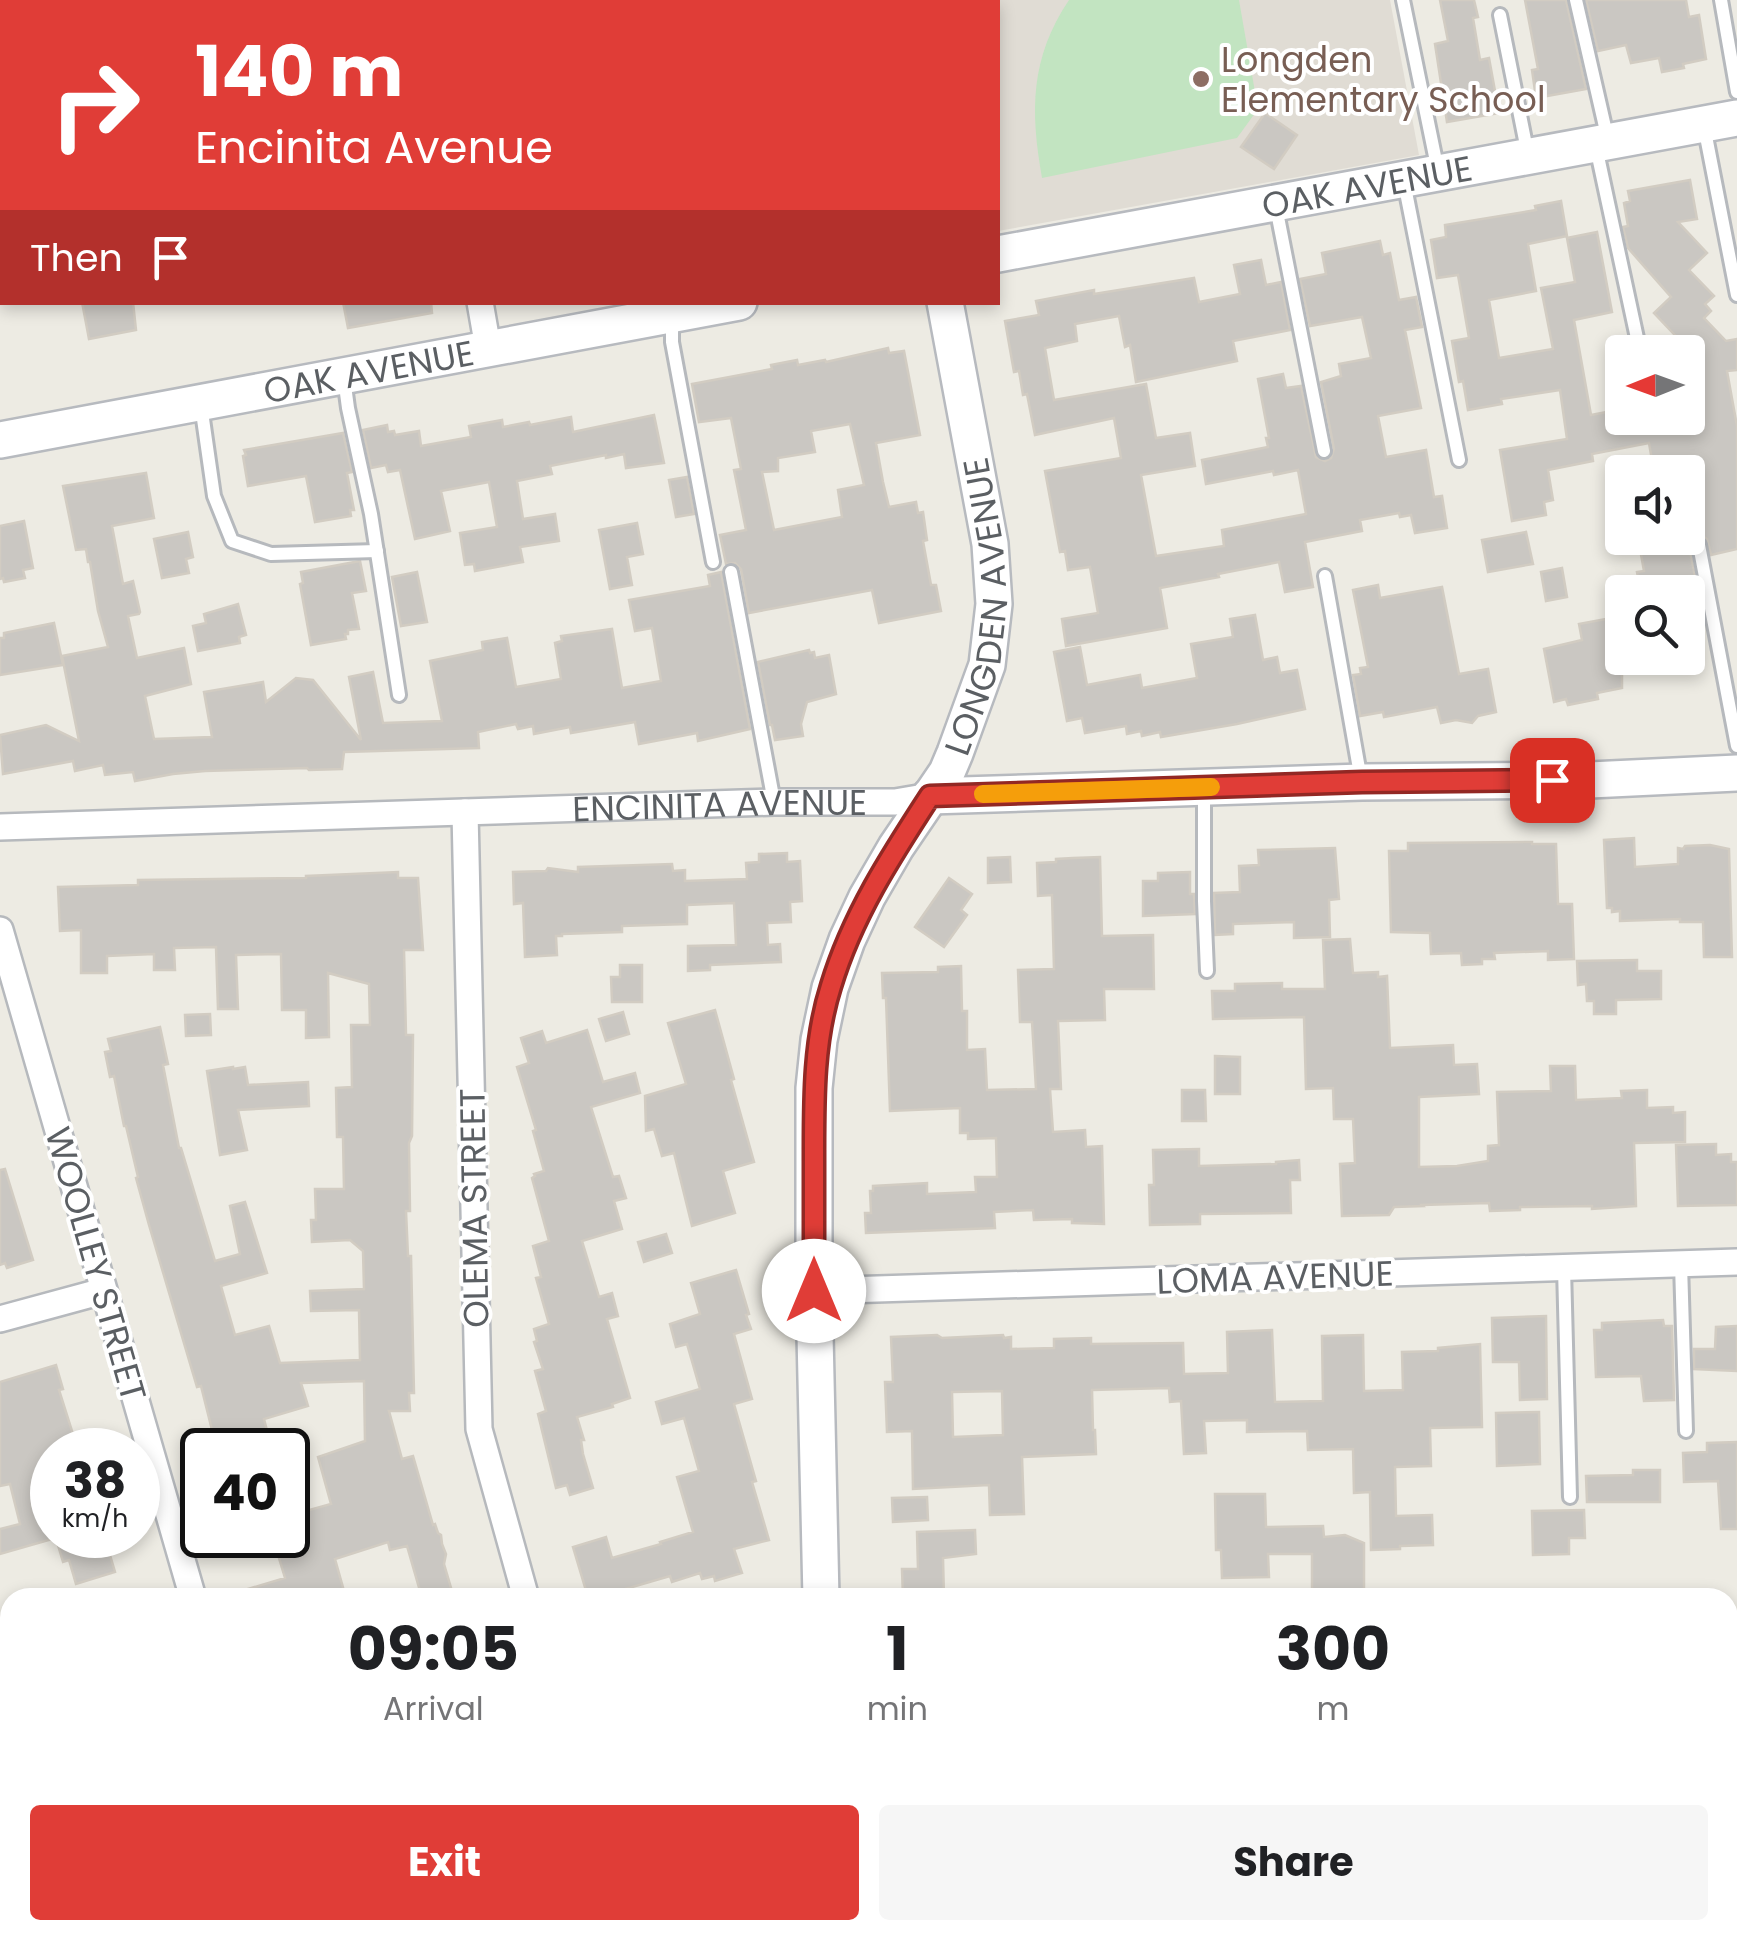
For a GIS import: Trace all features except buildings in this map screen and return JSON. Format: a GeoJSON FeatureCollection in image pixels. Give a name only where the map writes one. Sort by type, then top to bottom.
{"type":"FeatureCollection","features":[{"type":"Feature","properties":{"kind":"street","name":"OAK AVENUE"},"geometry":{"type":"LineString","coordinates":[[1000,254],[1720,122]]}},
{"type":"Feature","properties":{"kind":"street"},"geometry":{"type":"LineString","coordinates":[[481,305],[488,348]]}},
{"type":"Feature","properties":{"kind":"street","name":"OAK AVENUE"},"geometry":{"type":"LineString","coordinates":[[0,440],[721,305]]}},
{"type":"Feature","properties":{"kind":"street","name":"LONGDEN AVENUE"},"geometry":{"type":"LineString","coordinates":[[821,1588],[814,1291],[814,1088],[819,1040],[830,988],[847,940],[896,846],[946,772],[972,711],[986,665],[994,604],[990,544],[947,305]]}},
{"type":"Feature","properties":{"kind":"street","name":"ENCINITA AVENUE"},"geometry":{"type":"LineString","coordinates":[[0,826],[774,802],[895,802],[930,796],[1737,773]]}},
{"type":"Feature","properties":{"kind":"street","name":"OLEMA STREET"},"geometry":{"type":"LineString","coordinates":[[465,812],[479,1429],[523,1588]]}},
{"type":"Feature","properties":{"kind":"street","name":"WOOLLEY STREET"},"geometry":{"type":"LineString","coordinates":[[0,930],[191,1588]]}},
{"type":"Feature","properties":{"kind":"street","name":"LOMA AVENUE"},"geometry":{"type":"LineString","coordinates":[[814,1291],[1737,1262]]}},
{"type":"Feature","properties":{"kind":"street"},"geometry":{"type":"LineString","coordinates":[[0,1319],[103,1291]]}},
{"type":"Feature","properties":{"kind":"lane"},"geometry":{"type":"LineString","coordinates":[[1402,0],[1438,174]]}},
{"type":"Feature","properties":{"kind":"lane"},"geometry":{"type":"LineString","coordinates":[[1576,0],[1637,335]]}},
{"type":"Feature","properties":{"kind":"lane"},"geometry":{"type":"LineString","coordinates":[[1722,0],[1737,92]]}},
{"type":"Feature","properties":{"kind":"lane"},"geometry":{"type":"LineString","coordinates":[[1500,15],[1528,157]]}},
{"type":"Feature","properties":{"kind":"lane"},"geometry":{"type":"LineString","coordinates":[[1720,122],[1737,296]]}},
{"type":"Feature","properties":{"kind":"lane"},"geometry":{"type":"LineString","coordinates":[[1404,179],[1459,460]]}},
{"type":"Feature","properties":{"kind":"lane"},"geometry":{"type":"LineString","coordinates":[[1276,204],[1324,452]]}},
{"type":"Feature","properties":{"kind":"lane"},"geometry":{"type":"LineString","coordinates":[[672,315],[672,342],[714,562]]}},
{"type":"Feature","properties":{"kind":"lane"},"geometry":{"type":"LineString","coordinates":[[343,376],[372,514],[399,696]]}},
{"type":"Feature","properties":{"kind":"lane"},"geometry":{"type":"LineString","coordinates":[[200,402],[214,496],[232,541],[272,554],[377,551]]}},
{"type":"Feature","properties":{"kind":"lane"},"geometry":{"type":"LineString","coordinates":[[1700,555],[1737,746]]}},
{"type":"Feature","properties":{"kind":"lane"},"geometry":{"type":"LineString","coordinates":[[732,572],[774,802]]}},
{"type":"Feature","properties":{"kind":"lane"},"geometry":{"type":"LineString","coordinates":[[1325,576],[1362,782]]}},
{"type":"Feature","properties":{"kind":"lane"},"geometry":{"type":"LineString","coordinates":[[1204,788],[1208,971]]}},
{"type":"Feature","properties":{"kind":"lane"},"geometry":{"type":"LineString","coordinates":[[1681,1264],[1686,1430]]}},
{"type":"Feature","properties":{"kind":"lane"},"geometry":{"type":"LineString","coordinates":[[1564,1268],[1570,1497]]}},
{"type":"Feature","properties":{"kind":"shaded area","name":"Longden Elementary School"},"geometry":{"type":"Polygon","coordinates":[[[1000,0],[1390,0],[1419,155],[1000,231],[1000,0]]]}},
{"type":"Feature","properties":{"kind":"green space"},"geometry":{"type":"Polygon","coordinates":[[[1069,0],[1239,0],[1258,109],[1237,138],[1042,178],[1036,86],[1047,43],[1069,0]]]}},
{"type":"Feature","properties":{"kind":"slow traffic"},"geometry":{"type":"LineString","coordinates":[[983,794],[1211,787]]}},
{"type":"Feature","properties":{"kind":"place","name":"Longden Elementary School"},"geometry":{"type":"Point","coordinates":[1201,79]}},
{"type":"Feature","properties":{"kind":"route"},"geometry":{"type":"LineString","coordinates":[[814,1291],[814,1088],[830,988],[868,897],[930,796],[1552,780]]}}]}
